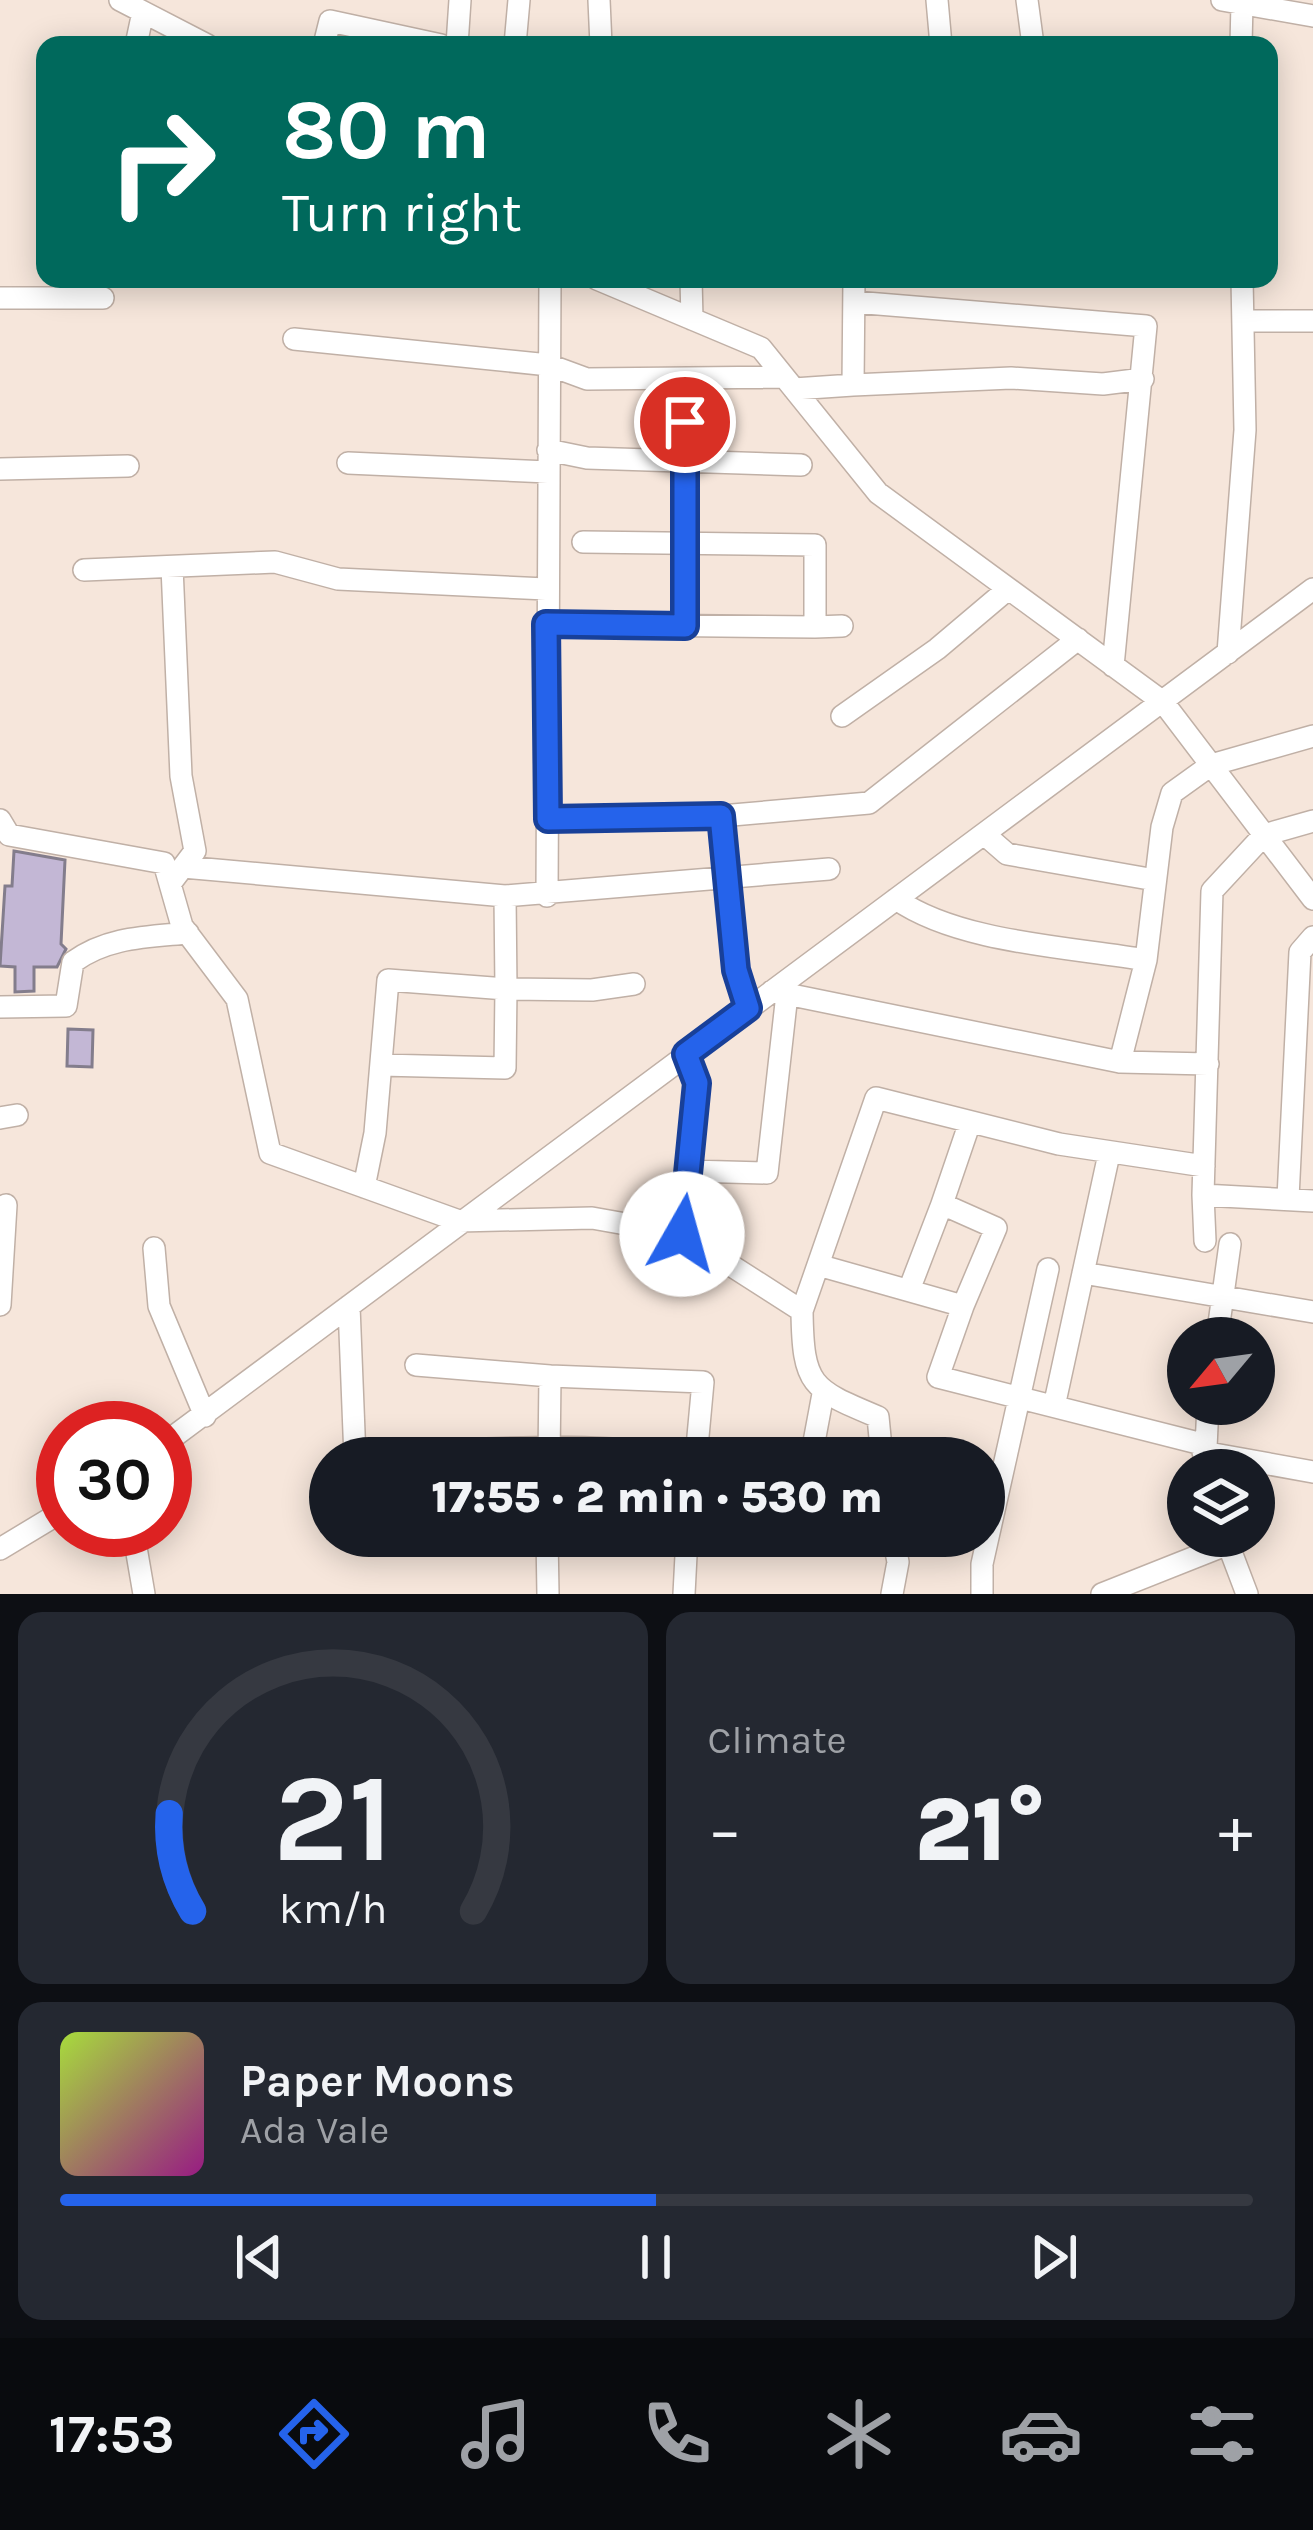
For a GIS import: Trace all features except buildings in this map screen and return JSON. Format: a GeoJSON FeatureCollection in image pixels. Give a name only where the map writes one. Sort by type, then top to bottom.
{"type":"FeatureCollection","features":[{"type":"Feature","properties":{"kind":"street"},"geometry":{"type":"LineString","coordinates":[[120,0],[158,11],[194,36]]}},
{"type":"Feature","properties":{"kind":"street"},"geometry":{"type":"LineString","coordinates":[[458,36],[460,0]]}},
{"type":"Feature","properties":{"kind":"street"},"geometry":{"type":"LineString","coordinates":[[516,36],[519,0]]}},
{"type":"Feature","properties":{"kind":"street"},"geometry":{"type":"LineString","coordinates":[[599,0],[601,36]]}},
{"type":"Feature","properties":{"kind":"street"},"geometry":{"type":"LineString","coordinates":[[937,0],[939,36]]}},
{"type":"Feature","properties":{"kind":"street"},"geometry":{"type":"LineString","coordinates":[[1027,0],[1032,36]]}},
{"type":"Feature","properties":{"kind":"street"},"geometry":{"type":"LineString","coordinates":[[1239,36],[1232,1],[1313,14]]}},
{"type":"Feature","properties":{"kind":"street"},"geometry":{"type":"LineString","coordinates":[[331,10],[413,36]]}},
{"type":"Feature","properties":{"kind":"street"},"geometry":{"type":"LineString","coordinates":[[547,896],[550,288]]}},
{"type":"Feature","properties":{"kind":"street"},"geometry":{"type":"LineString","coordinates":[[618,288],[761,348],[878,493],[1163,702],[1313,898]]}},
{"type":"Feature","properties":{"kind":"street"},"geometry":{"type":"LineString","coordinates":[[691,288],[692,319]]}},
{"type":"Feature","properties":{"kind":"street"},"geometry":{"type":"LineString","coordinates":[[1228,653],[1245,430],[1242,288]]}},
{"type":"Feature","properties":{"kind":"street"},"geometry":{"type":"LineString","coordinates":[[853,385],[854,291],[1146,326],[1113,665]]}},
{"type":"Feature","properties":{"kind":"street"},"geometry":{"type":"LineString","coordinates":[[0,298],[103,298]]}},
{"type":"Feature","properties":{"kind":"street"},"geometry":{"type":"LineString","coordinates":[[1243,321],[1313,321]]}},
{"type":"Feature","properties":{"kind":"street"},"geometry":{"type":"LineString","coordinates":[[294,339],[549,365],[587,379],[853,385],[1143,380]]}},
{"type":"Feature","properties":{"kind":"street"},"geometry":{"type":"LineString","coordinates":[[685,626],[686,381]]}},
{"type":"Feature","properties":{"kind":"street"},"geometry":{"type":"LineString","coordinates":[[348,464],[587,458],[801,465]]}},
{"type":"Feature","properties":{"kind":"street"},"geometry":{"type":"LineString","coordinates":[[0,469],[128,466]]}},
{"type":"Feature","properties":{"kind":"street"},"geometry":{"type":"LineString","coordinates":[[583,542],[815,544],[815,626]]}},
{"type":"Feature","properties":{"kind":"street"},"geometry":{"type":"LineString","coordinates":[[84,570],[275,562],[338,579],[546,589]]}},
{"type":"Feature","properties":{"kind":"street"},"geometry":{"type":"LineString","coordinates":[[172,567],[181,776],[195,851],[177,875]]}},
{"type":"Feature","properties":{"kind":"street"},"geometry":{"type":"LineString","coordinates":[[842,716],[937,649],[1009,589]]}},
{"type":"Feature","properties":{"kind":"street"},"geometry":{"type":"LineString","coordinates":[[192,1424],[748,1008],[779,993],[896,899],[1313,589]]}},
{"type":"Feature","properties":{"kind":"street"},"geometry":{"type":"LineString","coordinates":[[546,624],[842,626]]}},
{"type":"Feature","properties":{"kind":"street"},"geometry":{"type":"LineString","coordinates":[[548,819],[721,816],[869,803],[1078,640]]}},
{"type":"Feature","properties":{"kind":"street"},"geometry":{"type":"LineString","coordinates":[[1120,1062],[1146,960],[1172,793],[1210,765],[1313,736]]}},
{"type":"Feature","properties":{"kind":"street"},"geometry":{"type":"LineString","coordinates":[[721,816],[736,970],[748,1008]]}},
{"type":"Feature","properties":{"kind":"street"},"geometry":{"type":"LineString","coordinates":[[0,820],[9,835],[164,863],[177,875],[188,933],[237,999],[270,1153],[459,1221],[592,1218],[682,1234],[802,1311]]}},
{"type":"Feature","properties":{"kind":"street"},"geometry":{"type":"LineString","coordinates":[[1205,1240],[1212,891],[1264,835],[1313,821]]}},
{"type":"Feature","properties":{"kind":"street"},"geometry":{"type":"LineString","coordinates":[[984,834],[1006,854],[1155,880]]}},
{"type":"Feature","properties":{"kind":"street"},"geometry":{"type":"LineString","coordinates":[[177,875],[547,896],[829,869]]}},
{"type":"Feature","properties":{"kind":"street"},"geometry":{"type":"LineString","coordinates":[[381,1065],[505,1068],[505,896]]}},
{"type":"Feature","properties":{"kind":"street"},"geometry":{"type":"LineString","coordinates":[[896,899],[922,917],[964,928],[1146,960]]}},
{"type":"Feature","properties":{"kind":"street"},"geometry":{"type":"LineString","coordinates":[[0,1007],[66,1006],[73,962],[91,949],[120,939],[188,933]]}},
{"type":"Feature","properties":{"kind":"street"},"geometry":{"type":"LineString","coordinates":[[1288,1198],[1300,952],[1313,938]]}},
{"type":"Feature","properties":{"kind":"street"},"geometry":{"type":"LineString","coordinates":[[364,1187],[388,980],[506,989],[592,990],[634,984]]}},
{"type":"Feature","properties":{"kind":"street"},"geometry":{"type":"LineString","coordinates":[[779,993],[1120,1062],[1208,1064]]}},
{"type":"Feature","properties":{"kind":"street"},"geometry":{"type":"LineString","coordinates":[[690,1172],[767,1173],[779,993]]}},
{"type":"Feature","properties":{"kind":"street"},"geometry":{"type":"LineString","coordinates":[[682,1234],[697,1083],[686,1054]]}},
{"type":"Feature","properties":{"kind":"street"},"geometry":{"type":"LineString","coordinates":[[880,1437],[878,1417],[823,1394],[802,1367],[802,1311],[876,1099],[1109,1154],[1204,1166]]}},
{"type":"Feature","properties":{"kind":"street"},"geometry":{"type":"LineString","coordinates":[[909,1290],[970,1122]]}},
{"type":"Feature","properties":{"kind":"street"},"geometry":{"type":"LineString","coordinates":[[1055,1402],[1109,1154]]}},
{"type":"Feature","properties":{"kind":"street"},"geometry":{"type":"LineString","coordinates":[[1203,1195],[1313,1201]]}},
{"type":"Feature","properties":{"kind":"street"},"geometry":{"type":"LineString","coordinates":[[0,1305],[6,1204]]}},
{"type":"Feature","properties":{"kind":"street"},"geometry":{"type":"LineString","coordinates":[[942,1204],[996,1228],[938,1377],[1055,1402],[1185,1449]]}},
{"type":"Feature","properties":{"kind":"street"},"geometry":{"type":"LineString","coordinates":[[1219,1317],[1230,1244]]}},
{"type":"Feature","properties":{"kind":"street"},"geometry":{"type":"LineString","coordinates":[[154,1248],[160,1306],[205,1415]]}},
{"type":"Feature","properties":{"kind":"street"},"geometry":{"type":"LineString","coordinates":[[818,1265],[963,1306]]}},
{"type":"Feature","properties":{"kind":"street"},"geometry":{"type":"LineString","coordinates":[[982,1594],[982,1564],[1016,1396],[1048,1269]]}},
{"type":"Feature","properties":{"kind":"street"},"geometry":{"type":"LineString","coordinates":[[1083,1274],[1313,1312]]}},
{"type":"Feature","properties":{"kind":"street"},"geometry":{"type":"LineString","coordinates":[[349,1306],[354,1437]]}},
{"type":"Feature","properties":{"kind":"street"},"geometry":{"type":"LineString","coordinates":[[416,1365],[703,1382],[696,1437]]}},
{"type":"Feature","properties":{"kind":"street"},"geometry":{"type":"LineString","coordinates":[[549,1437],[550,1376]]}},
{"type":"Feature","properties":{"kind":"street"},"geometry":{"type":"LineString","coordinates":[[816,1437],[823,1394]]}},
{"type":"Feature","properties":{"kind":"street"},"geometry":{"type":"LineString","coordinates":[[1275,1466],[1313,1472]]}},
{"type":"Feature","properties":{"kind":"street"},"geometry":{"type":"LineString","coordinates":[[0,1549],[36,1527]]}},
{"type":"Feature","properties":{"kind":"street"},"geometry":{"type":"LineString","coordinates":[[138,1557],[144,1594]]}},
{"type":"Feature","properties":{"kind":"street"},"geometry":{"type":"LineString","coordinates":[[548,1557],[548,1594]]}},
{"type":"Feature","properties":{"kind":"street"},"geometry":{"type":"LineString","coordinates":[[685,1594],[686,1557]]}},
{"type":"Feature","properties":{"kind":"street"},"geometry":{"type":"LineString","coordinates":[[892,1594],[897,1557]]}},
{"type":"Feature","properties":{"kind":"street"},"geometry":{"type":"LineString","coordinates":[[1102,1594],[1187,1557]]}},
{"type":"Feature","properties":{"kind":"street"},"geometry":{"type":"LineString","coordinates":[[1233,1557],[1247,1594]]}},
{"type":"Feature","properties":{"kind":"route"},"geometry":{"type":"LineString","coordinates":[[682,1234],[697,1083],[686,1054],[748,1008],[736,970],[721,816],[548,819],[546,624],[685,626],[685,422]]}}]}
